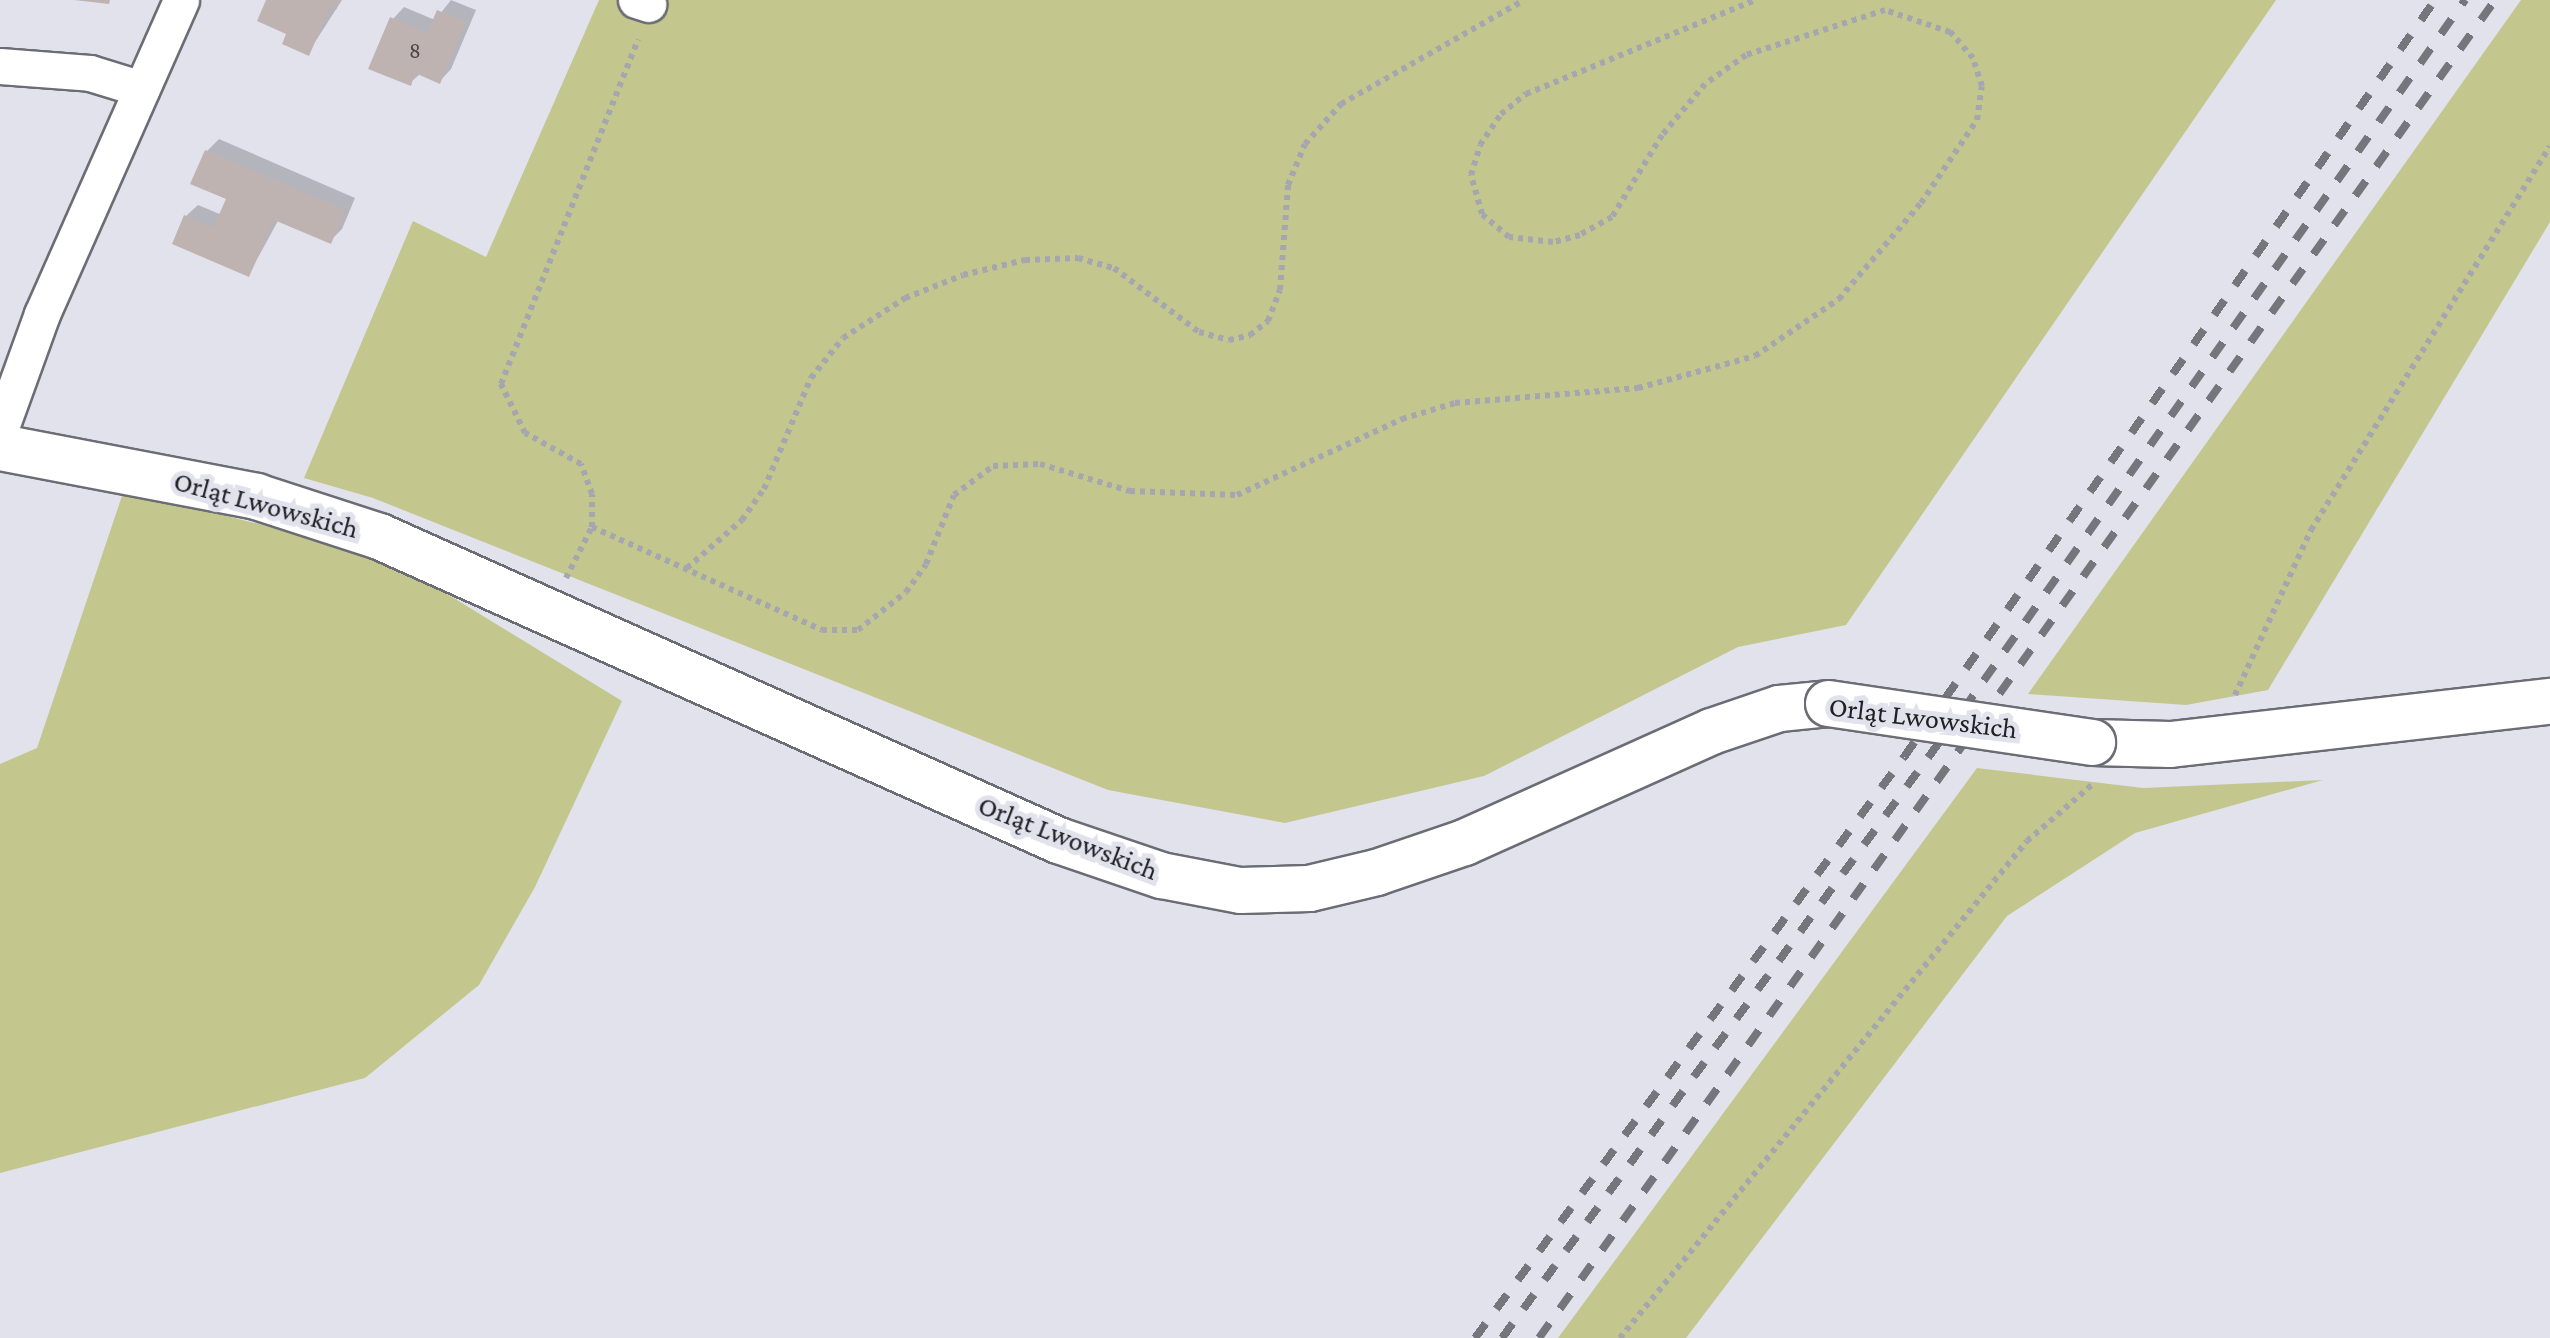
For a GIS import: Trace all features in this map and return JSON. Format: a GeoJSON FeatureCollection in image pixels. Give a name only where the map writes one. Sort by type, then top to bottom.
{"type":"FeatureCollection","features":[{"type":"Feature","properties":{"kind":"street"},"geometry":{"type":"LineString","coordinates":[[0,430],[42,314],[181,0]]}},
{"type":"Feature","properties":{"kind":"street"},"geometry":{"type":"LineString","coordinates":[[0,66],[90,73],[142,89]]}},
{"type":"Feature","properties":{"kind":"street","name":"Orląt Lwowskich"},"geometry":{"type":"LineString","coordinates":[[0,446],[303,510],[379,536],[1058,840],[1162,874],[1240,890],[1309,888],[1376,872],[1464,842],[1729,724],[1828,703],[2105,743],[2224,739],[2550,700]]}},
{"type":"Feature","properties":{"kind":"path"},"geometry":{"type":"LineString","coordinates":[[687,568],[742,520],[764,489],[810,378],[843,338],[905,298],[962,275],[1025,260],[1078,258],[1114,268],[1199,332],[1229,340],[1250,335],[1268,321],[1280,290],[1288,185],[1305,144],[1341,104],[1524,0]]}},
{"type":"Feature","properties":{"kind":"path"},"geometry":{"type":"LineString","coordinates":[[592,527],[822,630],[858,630],[906,592],[926,564],[954,495],[992,466],[1040,464],[1130,491],[1237,496],[1402,419],[1455,403],[1638,388],[1755,356],[1852,286],[1977,120],[1978,72],[1950,32],[1886,10],[1746,56],[1705,84],[1662,135],[1612,217],[1580,235],[1553,242],[1509,237],[1482,214],[1472,176],[1480,145],[1501,114],[1526,94],[1756,0]]}},
{"type":"Feature","properties":{"kind":"path"},"geometry":{"type":"LineString","coordinates":[[545,612],[592,527],[592,494],[581,464],[525,434],[501,384],[627,81],[642,2]]}},
{"type":"Feature","properties":{"kind":"path"},"geometry":{"type":"LineString","coordinates":[[2224,739],[2238,684],[2311,530],[2550,146]]}},
{"type":"Feature","properties":{"kind":"path"},"geometry":{"type":"LineString","coordinates":[[1620,1338],[1863,1034],[2026,841],[2096,781],[2105,743]]}},
{"type":"Feature","properties":{"kind":"green space"},"geometry":{"type":"Polygon","coordinates":[[[599,0],[2276,0],[1846,625],[1738,647],[1484,776],[1285,823],[1108,790],[373,498],[304,478],[413,221],[486,257],[599,0]]]}},
{"type":"Feature","properties":{"kind":"green space"},"geometry":{"type":"Polygon","coordinates":[[[2521,0],[2550,0],[2550,222],[2268,690],[2186,705],[2028,694],[2521,0]]]}},
{"type":"Feature","properties":{"kind":"green space"},"geometry":{"type":"Polygon","coordinates":[[[124,490],[385,556],[622,701],[535,887],[479,985],[365,1078],[0,1173],[0,764],[37,748],[124,490]]]}},
{"type":"Feature","properties":{"kind":"green space"},"geometry":{"type":"Polygon","coordinates":[[[1977,768],[2143,788],[2323,780],[2135,833],[2007,916],[1686,1338],[1558,1338],[1977,768]]]}},
{"type":"Feature","properties":{"kind":"building"},"geometry":{"type":"Polygon","coordinates":[[[74,0],[110,0],[109,4],[74,0]]]}},
{"type":"Feature","properties":{"kind":"building"},"geometry":{"type":"Polygon","coordinates":[[[266,0],[340,0],[336,10],[330,7],[309,56],[282,44],[286,34],[257,21],[266,0]]]}},
{"type":"Feature","properties":{"kind":"building"},"geometry":{"type":"Polygon","coordinates":[[[437,10],[466,22],[440,84],[415,73],[411,86],[368,69],[390,17],[427,33],[437,10]]]}},
{"type":"Feature","properties":{"kind":"building"},"geometry":{"type":"Polygon","coordinates":[[[205,150],[345,210],[331,244],[274,220],[249,277],[172,244],[184,215],[213,228],[226,199],[190,184],[205,150]]]}},
{"type":"Feature","properties":{"kind":"railway"},"geometry":{"type":"LineString","coordinates":[[1475,1338],[1904,757],[2435,0]]}},
{"type":"Feature","properties":{"kind":"railway"},"geometry":{"type":"LineString","coordinates":[[1502,1338],[1963,710],[2465,0]]}},
{"type":"Feature","properties":{"kind":"railway"},"geometry":{"type":"LineString","coordinates":[[1539,1338],[2495,0]]}}]}
